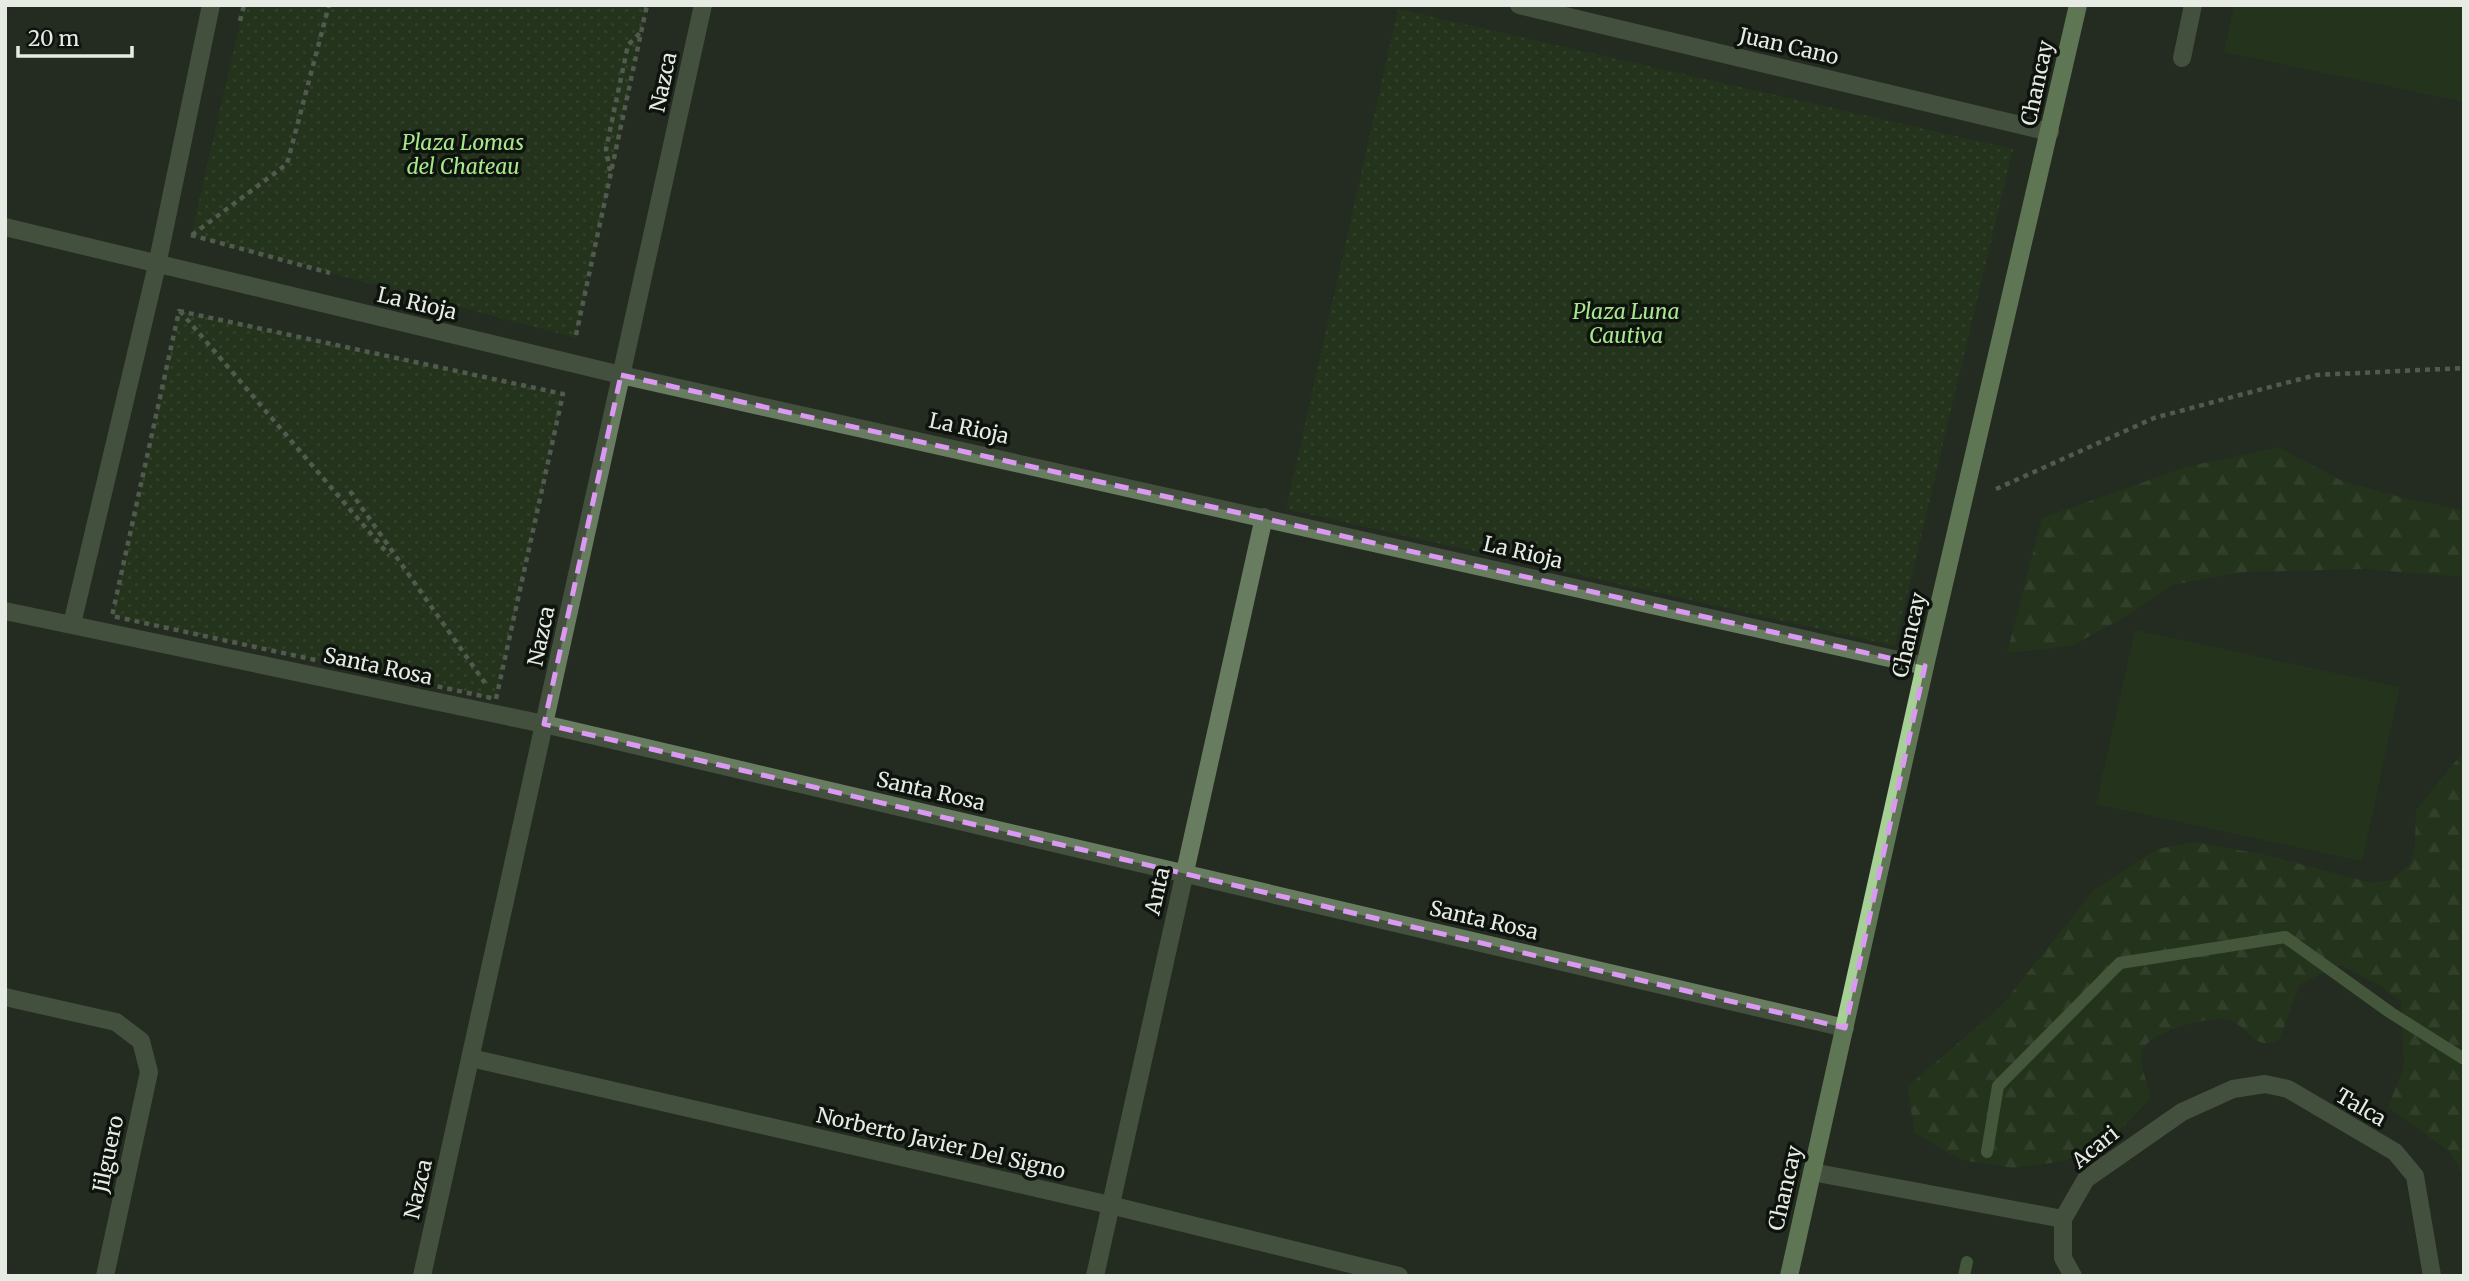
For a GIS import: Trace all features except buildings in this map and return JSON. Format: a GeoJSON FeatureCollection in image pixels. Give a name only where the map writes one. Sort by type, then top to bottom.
{"type":"FeatureCollection","features":[{"type":"Feature","properties":{"kind":"main road","name":"Chancay"},"geometry":{"type":"LineString","coordinates":[[1789,1276],[1925,666],[2078,5]]}},
{"type":"Feature","properties":{"kind":"street"},"geometry":{"type":"LineString","coordinates":[[72,624],[157,265],[211,5]]}},
{"type":"Feature","properties":{"kind":"street","name":"Nazca"},"geometry":{"type":"LineString","coordinates":[[422,1276],[703,5]]}},
{"type":"Feature","properties":{"kind":"street","name":"Juan Cano"},"geometry":{"type":"LineString","coordinates":[[1519,5],[2050,132]]}},
{"type":"Feature","properties":{"kind":"street"},"geometry":{"type":"LineString","coordinates":[[2182,58],[2193,5]]}},
{"type":"Feature","properties":{"kind":"street","name":"La Rioja"},"geometry":{"type":"LineString","coordinates":[[5,227],[621,375],[1925,666]]}},
{"type":"Feature","properties":{"kind":"street","name":"Anta"},"geometry":{"type":"LineString","coordinates":[[1095,1276],[1264,517]]}},
{"type":"Feature","properties":{"kind":"street","name":"Santa Rosa"},"geometry":{"type":"LineString","coordinates":[[5,611],[544,724],[1844,1028]]}},
{"type":"Feature","properties":{"kind":"street","name":"Jilguero"},"geometry":{"type":"LineString","coordinates":[[5,997],[116,1021],[141,1041],[149,1072],[106,1276]]}},
{"type":"Feature","properties":{"kind":"street","name":"Norberto Javier Del Signo"},"geometry":{"type":"LineString","coordinates":[[471,1058],[1110,1205],[1399,1276]]}},
{"type":"Feature","properties":{"kind":"street","name":"Talca"},"geometry":{"type":"LineString","coordinates":[[2182,1112],[2233,1089],[2265,1084],[2288,1089],[2395,1152],[2415,1176],[2432,1276]]}},
{"type":"Feature","properties":{"kind":"street","name":"Acari"},"geometry":{"type":"LineString","coordinates":[[2073,1276],[2063,1258],[2063,1219],[2086,1179],[2182,1112]]}},
{"type":"Feature","properties":{"kind":"street"},"geometry":{"type":"LineString","coordinates":[[1812,1172],[2063,1219]]}},
{"type":"Feature","properties":{"kind":"path"},"geometry":{"type":"LineString","coordinates":[[237,32],[244,5]]}},
{"type":"Feature","properties":{"kind":"path"},"geometry":{"type":"LineString","coordinates":[[191,236],[287,164],[329,5]]}},
{"type":"Feature","properties":{"kind":"path"},"geometry":{"type":"LineString","coordinates":[[576,338],[647,5]]}},
{"type":"Feature","properties":{"kind":"path"},"geometry":{"type":"LineString","coordinates":[[611,173],[606,149],[628,45],[641,33]]}},
{"type":"Feature","properties":{"kind":"path"},"geometry":{"type":"LineString","coordinates":[[191,236],[194,222]]}},
{"type":"Feature","properties":{"kind":"path"},"geometry":{"type":"LineString","coordinates":[[191,236],[337,274]]}},
{"type":"Feature","properties":{"kind":"path"},"geometry":{"type":"LineString","coordinates":[[179,310],[389,555]]}},
{"type":"Feature","properties":{"kind":"path"},"geometry":{"type":"LineString","coordinates":[[179,310],[112,616],[496,699]]}},
{"type":"Feature","properties":{"kind":"path"},"geometry":{"type":"LineString","coordinates":[[179,310],[564,394],[496,699]]}},
{"type":"Feature","properties":{"kind":"path"},"geometry":{"type":"LineString","coordinates":[[1964,504],[2045,464],[2154,418],[2316,375],[2464,368]]}},
{"type":"Feature","properties":{"kind":"path"},"geometry":{"type":"LineString","coordinates":[[350,491],[496,699]]}},
{"type":"Feature","properties":{"kind":"highlighted area"},"geometry":{"type":"Polygon","coordinates":[[[621,375],[1925,666],[1845,1028],[544,724],[621,375]]]}},
{"type":"Feature","properties":{"kind":"green space","name":"Plaza Lomas del Chateau"},"geometry":{"type":"Polygon","coordinates":[[[244,5],[647,5],[576,338],[191,236],[244,5]]]}},
{"type":"Feature","properties":{"kind":"green space"},"geometry":{"type":"Polygon","coordinates":[[[2234,5],[2464,5],[2464,102],[2224,52],[2234,5]]]}},
{"type":"Feature","properties":{"kind":"green space","name":"Plaza Luna Cautiva"},"geometry":{"type":"Polygon","coordinates":[[[1398,9],[2013,149],[1895,646],[1286,509],[1398,9]]]}},
{"type":"Feature","properties":{"kind":"green space"},"geometry":{"type":"Polygon","coordinates":[[[179,311],[563,394],[496,699],[112,616],[179,311]]]}},
{"type":"Feature","properties":{"kind":"green space"},"geometry":{"type":"Polygon","coordinates":[[[2278,447],[2342,481],[2404,498],[2464,510],[2464,577],[2364,569],[2244,572],[2172,585],[2125,617],[2071,646],[2007,653],[2042,518],[2186,467],[2278,447]]]}},
{"type":"Feature","properties":{"kind":"green space"},"geometry":{"type":"Polygon","coordinates":[[[2135,630],[2400,687],[2362,861],[2096,804],[2135,630]]]}},
{"type":"Feature","properties":{"kind":"green space"},"geometry":{"type":"Polygon","coordinates":[[[2464,751],[2464,1177],[2449,1151],[2388,1107],[2404,1067],[2401,1001],[2379,985],[2340,965],[2300,984],[2279,1040],[2271,1043],[2258,1041],[2232,1021],[2223,1019],[2180,1026],[2153,1039],[2144,1047],[2141,1055],[2151,1098],[2116,1134],[2065,1161],[2013,1168],[1961,1160],[1915,1133],[1907,1087],[2001,1006],[2094,890],[2157,849],[2194,842],[2266,855],[2371,883],[2391,880],[2410,864],[2415,846],[2416,810],[2464,751]]]}},
{"type":"Feature","properties":{"kind":"waterway"},"geometry":{"type":"LineString","coordinates":[[1987,1152],[1998,1086],[2120,963],[2285,937],[2391,1013],[2464,1059]]}},
{"type":"Feature","properties":{"kind":"waterway"},"geometry":{"type":"LineString","coordinates":[[1964,1276],[1967,1262]]}}]}
